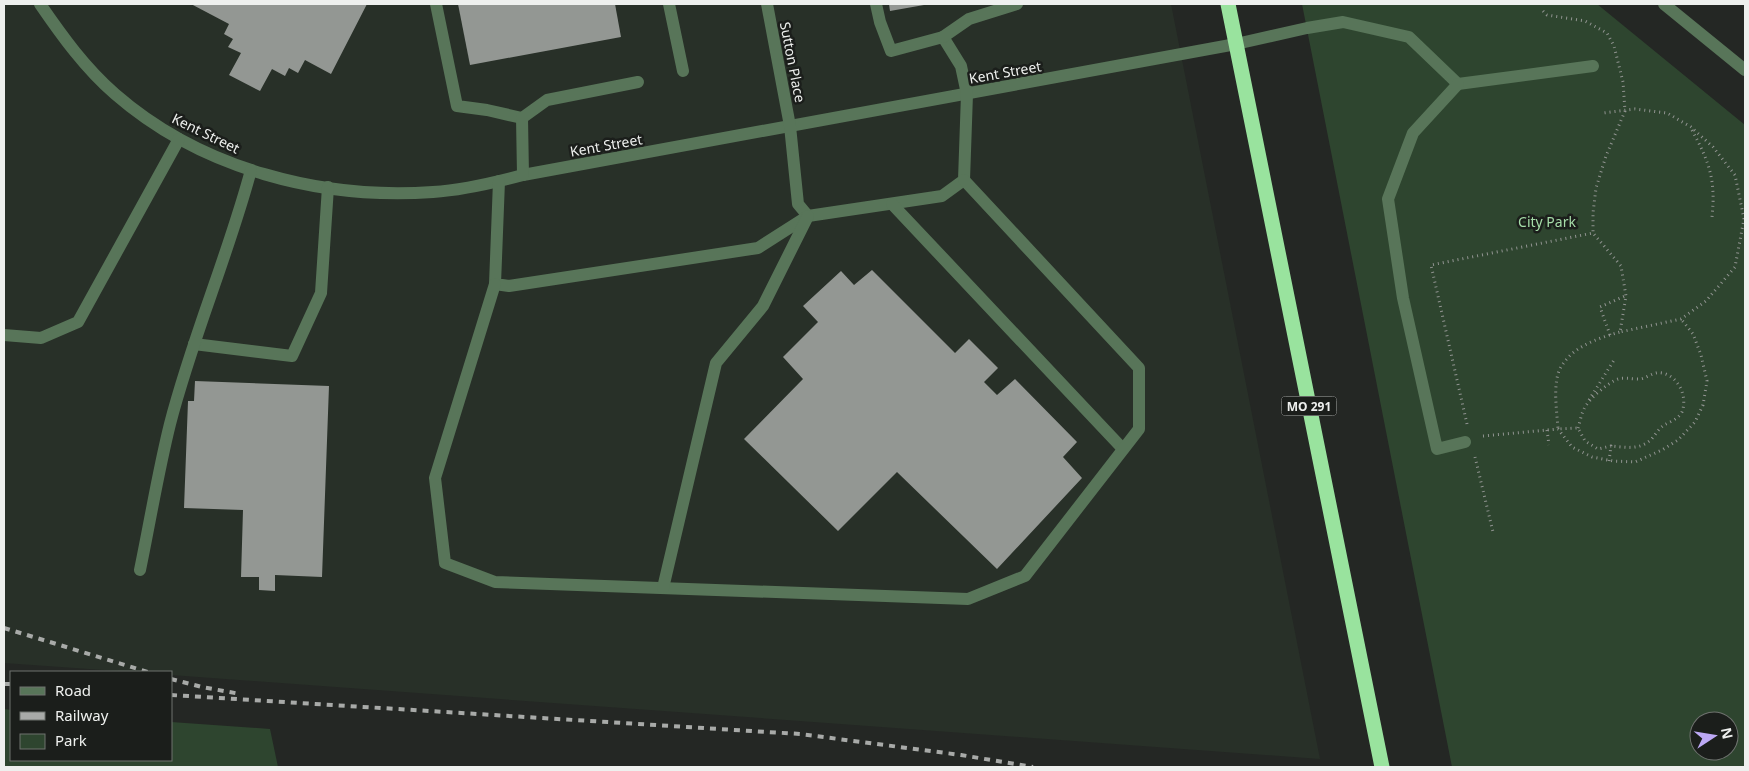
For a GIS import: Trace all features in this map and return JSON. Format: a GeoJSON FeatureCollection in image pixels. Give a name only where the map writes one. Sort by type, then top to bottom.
{"type":"FeatureCollection","features":[{"type":"Feature","properties":{"kind":"highway","name":"MO 291"},"geometry":{"type":"LineString","coordinates":[[1228,4],[1382,767]]}},
{"type":"Feature","properties":{"kind":"street","name":"Kent Street"},"geometry":{"type":"LineString","coordinates":[[40,4],[81,59],[115,94],[146,118],[179,139],[251,170],[328,188],[383,193],[434,192],[480,186],[523,175],[1236,44],[1343,22],[1410,37],[1458,84]]}},
{"type":"Feature","properties":{"kind":"street"},"geometry":{"type":"LineString","coordinates":[[436,4],[457,106],[487,110],[522,118],[548,100],[638,82]]}},
{"type":"Feature","properties":{"kind":"street"},"geometry":{"type":"LineString","coordinates":[[669,4],[683,72]]}},
{"type":"Feature","properties":{"kind":"street","name":"Sutton Place"},"geometry":{"type":"LineString","coordinates":[[767,4],[790,126],[798,204],[808,216]]}},
{"type":"Feature","properties":{"kind":"street"},"geometry":{"type":"LineString","coordinates":[[876,4],[880,22],[891,51],[943,37],[969,19],[1017,4]]}},
{"type":"Feature","properties":{"kind":"street"},"geometry":{"type":"LineString","coordinates":[[1664,4],[1745,70]]}},
{"type":"Feature","properties":{"kind":"street"},"geometry":{"type":"LineString","coordinates":[[499,181],[496,284],[435,478],[445,563],[495,582],[968,599],[1025,576],[1140,429],[1139,368],[964,180],[967,94],[961,66],[943,37]]}},
{"type":"Feature","properties":{"kind":"street"},"geometry":{"type":"LineString","coordinates":[[1465,442],[1437,449],[1403,298],[1388,199],[1413,133],[1458,84],[1593,66]]}},
{"type":"Feature","properties":{"kind":"street"},"geometry":{"type":"LineString","coordinates":[[522,118],[523,175]]}},
{"type":"Feature","properties":{"kind":"street"},"geometry":{"type":"LineString","coordinates":[[4,335],[41,338],[78,322],[179,139]]}},
{"type":"Feature","properties":{"kind":"street"},"geometry":{"type":"LineString","coordinates":[[140,570],[170,425],[194,344],[240,213],[251,170]]}},
{"type":"Feature","properties":{"kind":"street"},"geometry":{"type":"LineString","coordinates":[[496,284],[509,286],[758,248],[808,216],[942,196],[964,180]]}},
{"type":"Feature","properties":{"kind":"street"},"geometry":{"type":"LineString","coordinates":[[194,344],[292,356],[321,293],[328,188]]}},
{"type":"Feature","properties":{"kind":"street"},"geometry":{"type":"LineString","coordinates":[[892,204],[1123,449]]}},
{"type":"Feature","properties":{"kind":"street"},"geometry":{"type":"LineString","coordinates":[[663,588],[716,363],[763,306],[808,216]]}},
{"type":"Feature","properties":{"kind":"path"},"geometry":{"type":"LineString","coordinates":[[1603,113],[1635,109],[1667,113],[1691,127],[1713,147],[1735,175],[1744,220],[1735,267],[1706,301],[1681,319],[1591,340],[1572,354],[1560,367],[1556,384],[1558,429],[1572,448],[1592,457],[1609,461],[1635,462],[1662,450],[1678,440],[1695,422],[1703,405],[1708,381],[1693,334],[1681,319]]}},
{"type":"Feature","properties":{"kind":"path"},"geometry":{"type":"LineString","coordinates":[[1620,332],[1626,296],[1621,266],[1593,233],[1593,213],[1596,188],[1606,156],[1625,110]]}},
{"type":"Feature","properties":{"kind":"path"},"geometry":{"type":"LineString","coordinates":[[1691,127],[1712,173],[1714,196],[1712,217]]}},
{"type":"Feature","properties":{"kind":"path"},"geometry":{"type":"LineString","coordinates":[[1468,428],[1430,265],[1593,233]]}},
{"type":"Feature","properties":{"kind":"path"},"geometry":{"type":"LineString","coordinates":[[1610,335],[1600,307],[1626,296]]}},
{"type":"Feature","properties":{"kind":"path"},"geometry":{"type":"LineString","coordinates":[[1584,409],[1606,386],[1618,379],[1629,378],[1638,380],[1653,373],[1663,373],[1674,378],[1681,389],[1683,397],[1682,412],[1675,420],[1662,426],[1648,442],[1633,448],[1611,446],[1598,449],[1585,441],[1578,428],[1584,409],[1614,360]]}},
{"type":"Feature","properties":{"kind":"path"},"geometry":{"type":"LineString","coordinates":[[1480,436],[1578,428]]}},
{"type":"Feature","properties":{"kind":"path"},"geometry":{"type":"LineString","coordinates":[[1546,430],[1549,445]]}},
{"type":"Feature","properties":{"kind":"path"},"geometry":{"type":"LineString","coordinates":[[1609,461],[1611,446]]}},
{"type":"Feature","properties":{"kind":"path"},"geometry":{"type":"LineString","coordinates":[[1475,456],[1492,532]]}},
{"type":"Feature","properties":{"kind":"shaded area"},"geometry":{"type":"Polygon","coordinates":[[[4,4],[1171,4],[1320,759],[172,675],[172,671],[118,671],[4,663],[4,4]]]}},
{"type":"Feature","properties":{"kind":"green space","name":"City Park"},"geometry":{"type":"Polygon","coordinates":[[[1302,4],[1597,4],[1745,125],[1745,767],[1452,767],[1302,4]]]}},
{"type":"Feature","properties":{"kind":"green space"},"geometry":{"type":"Polygon","coordinates":[[[4,709],[10,710],[10,761],[172,761],[172,722],[270,729],[278,767],[4,767],[4,709]]]}},
{"type":"Feature","properties":{"kind":"building"},"geometry":{"type":"Polygon","coordinates":[[[191,4],[367,4],[331,74],[305,60],[298,73],[289,68],[285,76],[272,69],[260,91],[229,75],[241,53],[228,47],[233,39],[224,34],[229,24],[191,4]]]}},
{"type":"Feature","properties":{"kind":"building"},"geometry":{"type":"Polygon","coordinates":[[[458,4],[615,4],[621,37],[470,65],[458,4]]]}},
{"type":"Feature","properties":{"kind":"building"},"geometry":{"type":"Polygon","coordinates":[[[889,4],[924,4],[924,5],[890,11],[889,4]]]}},
{"type":"Feature","properties":{"kind":"building"},"geometry":{"type":"Polygon","coordinates":[[[872,270],[955,353],[969,339],[998,368],[984,382],[997,395],[1015,379],[1077,442],[1063,457],[1082,478],[997,569],[897,472],[838,531],[744,439],[803,379],[783,357],[818,322],[803,306],[841,271],[854,285],[872,270]]]}},
{"type":"Feature","properties":{"kind":"building"},"geometry":{"type":"Polygon","coordinates":[[[195,381],[329,386],[322,577],[275,575],[275,591],[259,590],[259,577],[241,577],[243,510],[184,508],[188,401],[194,401],[195,381]]]}},
{"type":"Feature","properties":{"kind":"railway"},"geometry":{"type":"LineString","coordinates":[[4,628],[145,671]]}},
{"type":"Feature","properties":{"kind":"railway"},"geometry":{"type":"LineString","coordinates":[[172,679],[240,694]]}},
{"type":"Feature","properties":{"kind":"railway"},"geometry":{"type":"LineString","coordinates":[[4,684],[10,684]]}},
{"type":"Feature","properties":{"kind":"railway"},"geometry":{"type":"LineString","coordinates":[[172,695],[800,734],[961,755],[1033,767]]}}]}
